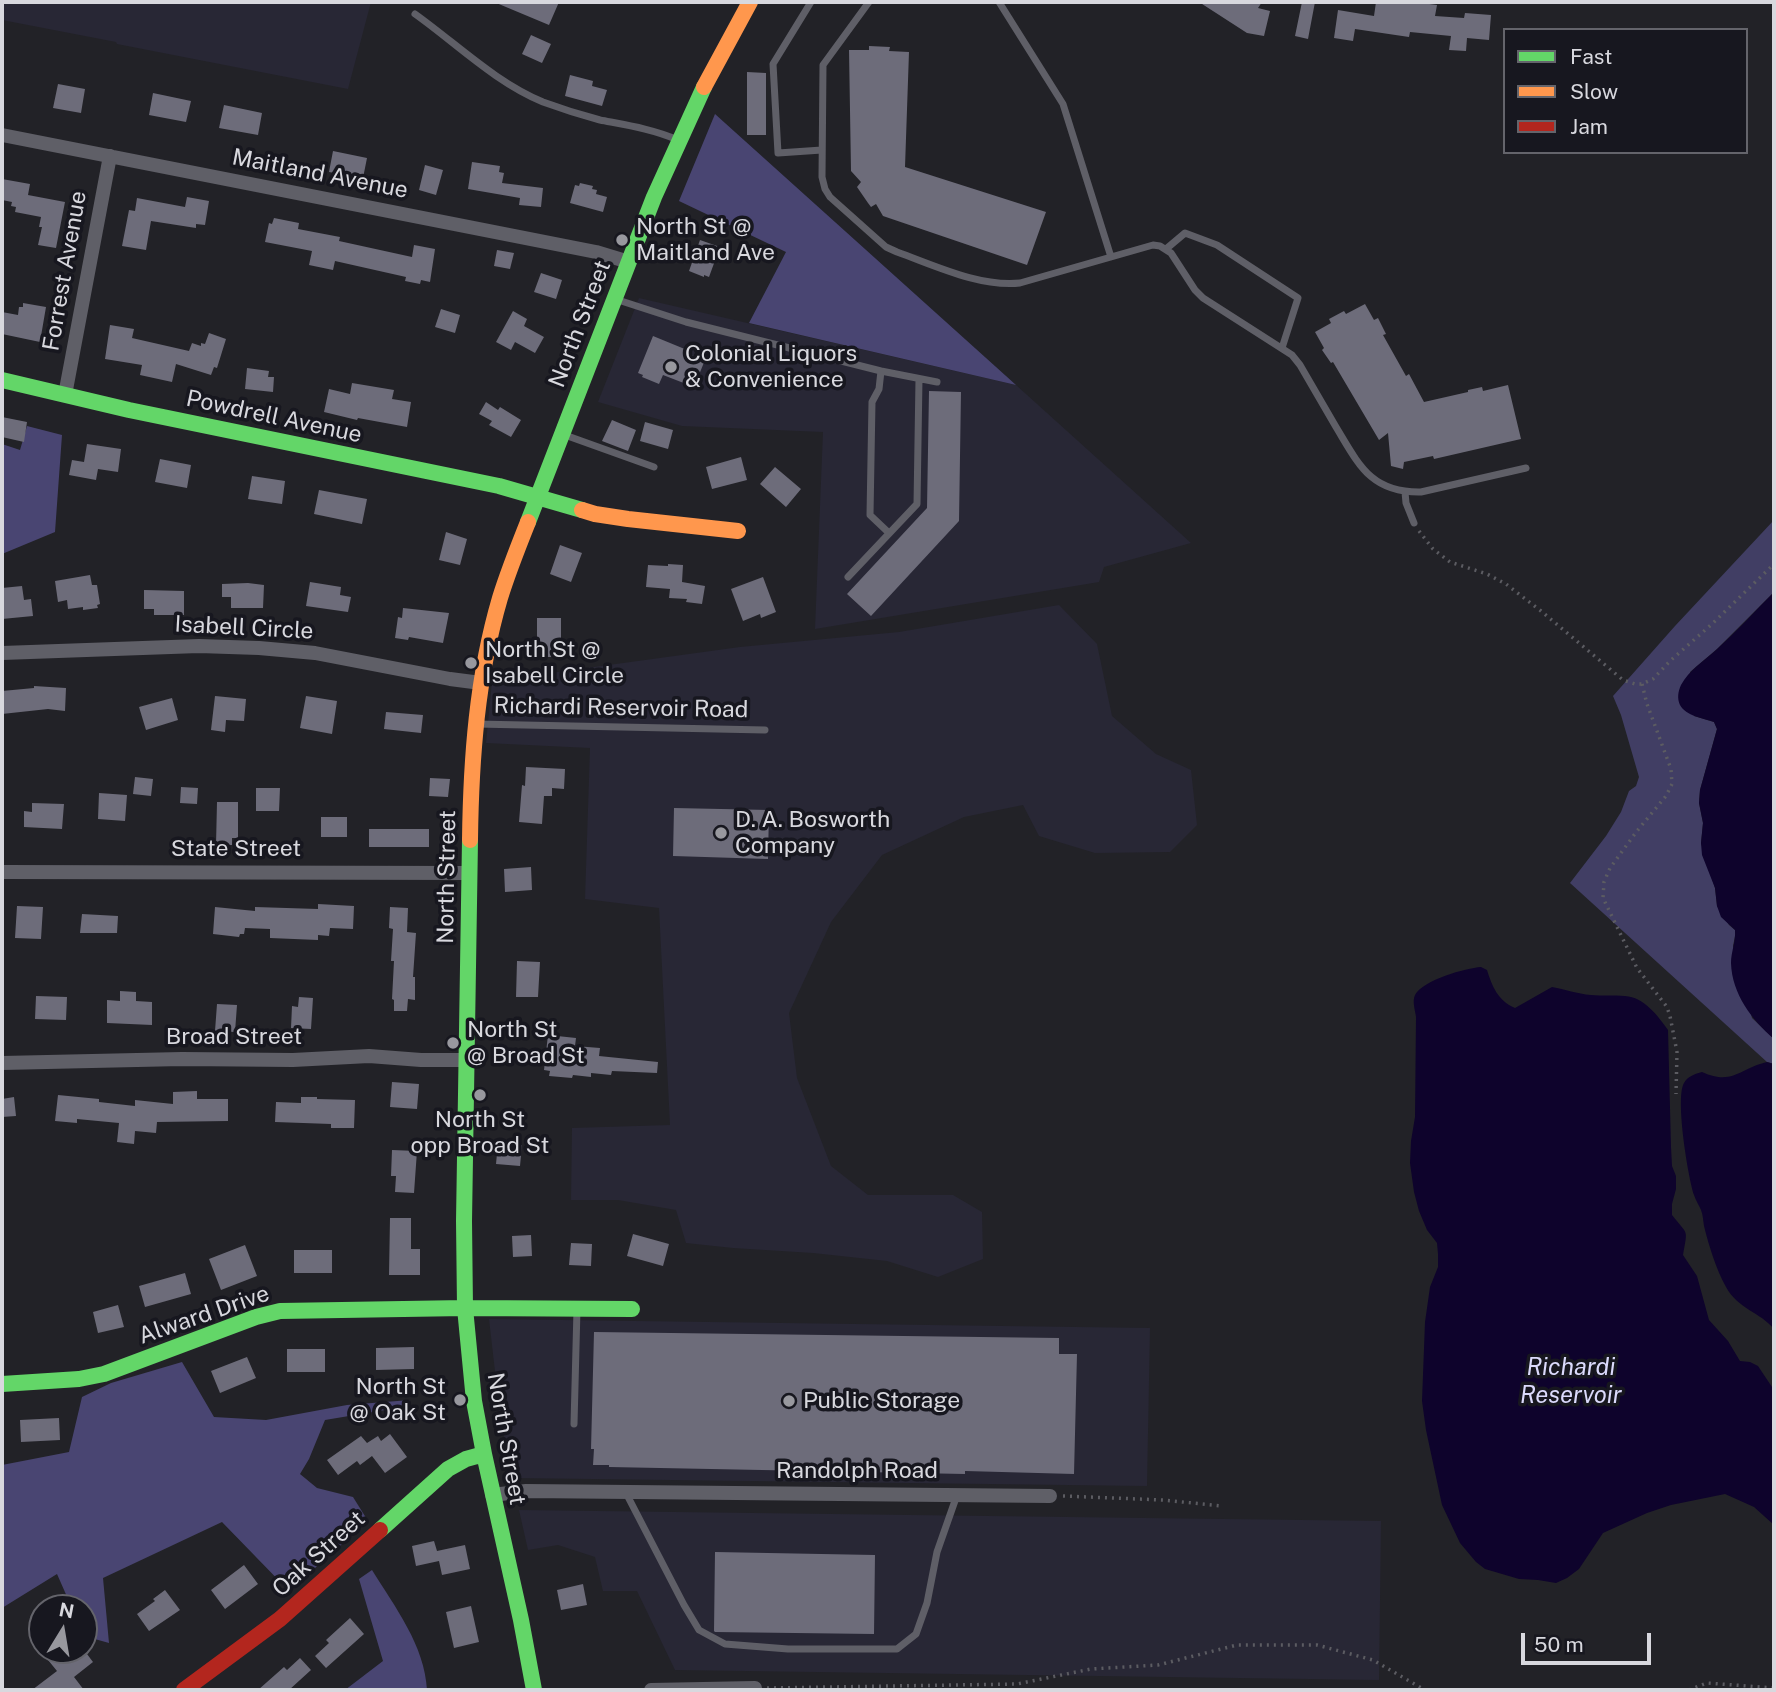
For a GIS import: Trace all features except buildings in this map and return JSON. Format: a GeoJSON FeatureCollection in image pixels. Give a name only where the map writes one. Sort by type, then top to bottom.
{"type":"FeatureCollection","features":[{"type":"Feature","properties":{"kind":"street","name":"North Street"},"geometry":{"type":"LineString","coordinates":[[534,1690],[474,1401],[465,1308],[464,1221],[472,776],[481,683],[500,598],[514,555],[629,262],[678,140],[750,2]]}},
{"type":"Feature","properties":{"kind":"street","name":"Maitland Avenue"},"geometry":{"type":"LineString","coordinates":[[2,135],[596,252],[629,262]]}},
{"type":"Feature","properties":{"kind":"street","name":"Forrest Avenue"},"geometry":{"type":"LineString","coordinates":[[65,395],[110,156]]}},
{"type":"Feature","properties":{"kind":"street","name":"Powdrell Avenue"},"geometry":{"type":"LineString","coordinates":[[2,380],[155,416],[499,486],[595,514],[738,531]]}},
{"type":"Feature","properties":{"kind":"street","name":"Isabell Circle"},"geometry":{"type":"LineString","coordinates":[[2,653],[199,646],[259,648],[324,655],[481,683]]}},
{"type":"Feature","properties":{"kind":"street","name":"State Street"},"geometry":{"type":"LineString","coordinates":[[2,872],[470,873]]}},
{"type":"Feature","properties":{"kind":"street","name":"Broad Street"},"geometry":{"type":"LineString","coordinates":[[2,1063],[293,1060],[369,1056],[467,1060]]}},
{"type":"Feature","properties":{"kind":"street","name":"Alward Drive"},"geometry":{"type":"LineString","coordinates":[[2,1384],[79,1379],[104,1374],[268,1313],[294,1310],[465,1308],[632,1309]]}},
{"type":"Feature","properties":{"kind":"street","name":"Oak Street"},"geometry":{"type":"LineString","coordinates":[[184,1690],[287,1612],[448,1469],[466,1459],[484,1454]]}},
{"type":"Feature","properties":{"kind":"street","name":"Randolph Road"},"geometry":{"type":"LineString","coordinates":[[492,1494],[526,1491],[1050,1496]]}},
{"type":"Feature","properties":{"kind":"street"},"geometry":{"type":"LineString","coordinates":[[651,1690],[755,1688]]}},
{"type":"Feature","properties":{"kind":"lane"},"geometry":{"type":"LineString","coordinates":[[811,2],[773,64],[778,153],[821,150]]}},
{"type":"Feature","properties":{"kind":"lane"},"geometry":{"type":"LineString","coordinates":[[869,2],[823,65],[822,177],[830,198],[886,247],[978,280],[1007,285],[1020,284],[1153,245],[1166,249],[1203,298],[1292,355],[1356,460],[1372,478],[1394,490],[1421,492],[1526,468]]}},
{"type":"Feature","properties":{"kind":"lane"},"geometry":{"type":"LineString","coordinates":[[999,2],[1063,104],[1111,257]]}},
{"type":"Feature","properties":{"kind":"lane"},"geometry":{"type":"LineString","coordinates":[[415,14],[484,68],[531,96],[582,115],[678,140]]}},
{"type":"Feature","properties":{"kind":"lane"},"geometry":{"type":"LineString","coordinates":[[1166,249],[1185,233],[1217,244],[1298,298],[1282,348]]}},
{"type":"Feature","properties":{"kind":"lane"},"geometry":{"type":"LineString","coordinates":[[615,299],[686,322],[881,371],[936,382]]}},
{"type":"Feature","properties":{"kind":"lane"},"geometry":{"type":"LineString","coordinates":[[881,371],[879,389],[872,401],[870,515],[890,533]]}},
{"type":"Feature","properties":{"kind":"lane"},"geometry":{"type":"LineString","coordinates":[[848,577],[917,504],[919,379]]}},
{"type":"Feature","properties":{"kind":"lane"},"geometry":{"type":"LineString","coordinates":[[562,434],[654,467]]}},
{"type":"Feature","properties":{"kind":"lane"},"geometry":{"type":"LineString","coordinates":[[1405,492],[1406,503],[1414,523]]}},
{"type":"Feature","properties":{"kind":"lane","name":"Richardi Reservoir Road"},"geometry":{"type":"LineString","coordinates":[[476,724],[765,730]]}},
{"type":"Feature","properties":{"kind":"lane"},"geometry":{"type":"LineString","coordinates":[[574,1424],[577,1308]]}},
{"type":"Feature","properties":{"kind":"lane"},"geometry":{"type":"LineString","coordinates":[[625,1492],[699,1630],[725,1644],[788,1649],[897,1649],[916,1634],[927,1603],[937,1552],[957,1495]]}},
{"type":"Feature","properties":{"kind":"path"},"geometry":{"type":"LineString","coordinates":[[1414,523],[1433,549],[1450,562],[1487,574],[1506,584],[1616,675],[1629,682],[1642,684],[1653,679],[1774,564]]}},
{"type":"Feature","properties":{"kind":"path"},"geometry":{"type":"LineString","coordinates":[[1642,684],[1671,769],[1672,784],[1666,796],[1610,868],[1604,882],[1604,898],[1637,968],[1667,1007],[1677,1052],[1676,1094]]}},
{"type":"Feature","properties":{"kind":"path"},"geometry":{"type":"LineString","coordinates":[[1050,1496],[1163,1500],[1222,1506]]}},
{"type":"Feature","properties":{"kind":"path"},"geometry":{"type":"LineString","coordinates":[[755,1688],[1017,1684],[1091,1669],[1158,1665],[1237,1645],[1317,1645],[1373,1660],[1425,1690]]}},
{"type":"Feature","properties":{"kind":"path"},"geometry":{"type":"LineString","coordinates":[[1689,1690],[1707,1683],[1774,1688]]}},
{"type":"Feature","properties":{"kind":"shaded area"},"geometry":{"type":"Polygon","coordinates":[[[2,2],[371,2],[348,89],[2,20],[2,2]]]}},
{"type":"Feature","properties":{"kind":"shaded area"},"geometry":{"type":"Polygon","coordinates":[[[715,114],[1016,385],[749,323],[786,252],[679,201],[715,114]]]}},
{"type":"Feature","properties":{"kind":"shaded area"},"geometry":{"type":"Polygon","coordinates":[[[639,298],[1016,385],[1191,543],[1104,567],[1099,582],[815,629],[823,432],[682,426],[598,402],[639,298]]]}},
{"type":"Feature","properties":{"kind":"shaded area"},"geometry":{"type":"Polygon","coordinates":[[[27,426],[62,435],[55,532],[2,554],[2,444],[20,450],[27,426]]]}},
{"type":"Feature","properties":{"kind":"shaded area"},"geometry":{"type":"Polygon","coordinates":[[[1774,520],[1774,592],[1690,672],[1694,716],[1714,722],[1717,729],[1700,790],[1699,803],[1703,823],[1701,843],[1715,888],[1717,906],[1735,930],[1733,946],[1752,1018],[1774,1039],[1774,1064],[1767,1062],[1570,883],[1606,836],[1639,777],[1613,696],[1774,520]]]}},
{"type":"Feature","properties":{"kind":"shaded area"},"geometry":{"type":"Polygon","coordinates":[[[1059,605],[1097,644],[1112,716],[1156,754],[1191,770],[1197,825],[1170,852],[1095,853],[1039,836],[1023,805],[964,817],[882,855],[831,922],[789,1013],[797,1078],[831,1166],[868,1195],[953,1195],[982,1212],[983,1259],[938,1277],[887,1261],[686,1243],[676,1210],[618,1200],[571,1200],[572,1128],[670,1125],[659,908],[585,899],[590,748],[486,743],[492,681],[740,647],[899,632],[1059,605]]]}},
{"type":"Feature","properties":{"kind":"shaded area"},"geometry":{"type":"Polygon","coordinates":[[[489,1319],[1150,1328],[1147,1486],[512,1478],[500,1415],[489,1319]]]}},
{"type":"Feature","properties":{"kind":"shaded area"},"geometry":{"type":"Polygon","coordinates":[[[182,1362],[214,1417],[266,1420],[347,1405],[410,1400],[409,1406],[325,1420],[300,1474],[317,1488],[353,1497],[368,1521],[289,1591],[222,1522],[103,1578],[109,1643],[98,1640],[98,1594],[66,1594],[57,1574],[2,1608],[2,1465],[69,1452],[82,1397],[111,1383],[182,1362]]]}},
{"type":"Feature","properties":{"kind":"shaded area"},"geometry":{"type":"Polygon","coordinates":[[[519,1510],[1381,1521],[1379,1680],[675,1670],[637,1591],[603,1591],[595,1557],[558,1545],[528,1550],[519,1510]]]}},
{"type":"Feature","properties":{"kind":"shaded area"},"geometry":{"type":"Polygon","coordinates":[[[372,1570],[415,1642],[427,1690],[345,1690],[383,1661],[359,1579],[372,1570]]]}},
{"type":"Feature","properties":{"kind":"water"},"geometry":{"type":"Polygon","coordinates":[[[1774,592],[1774,1039],[1751,1015],[1739,996],[1731,963],[1735,930],[1721,917],[1715,888],[1702,855],[1700,790],[1717,729],[1714,722],[1686,712],[1678,697],[1681,685],[1688,675],[1774,592]]]}},
{"type":"Feature","properties":{"kind":"water","name":"Richardi Reservoir"},"geometry":{"type":"Polygon","coordinates":[[[1481,967],[1487,970],[1500,997],[1515,1008],[1552,987],[1586,994],[1632,997],[1655,1013],[1668,1030],[1672,1166],[1676,1176],[1672,1215],[1685,1232],[1683,1255],[1697,1276],[1709,1320],[1728,1341],[1740,1361],[1758,1366],[1774,1390],[1774,1525],[1754,1507],[1725,1494],[1671,1505],[1603,1533],[1579,1569],[1556,1583],[1519,1579],[1485,1569],[1460,1543],[1442,1505],[1422,1401],[1425,1322],[1430,1287],[1438,1267],[1438,1254],[1437,1243],[1427,1230],[1419,1211],[1410,1163],[1415,1117],[1414,1000],[1420,990],[1435,980],[1481,967]]]}},
{"type":"Feature","properties":{"kind":"water"},"geometry":{"type":"Polygon","coordinates":[[[1767,1062],[1774,1064],[1774,1329],[1731,1294],[1719,1273],[1702,1212],[1691,1185],[1683,1138],[1681,1104],[1684,1083],[1692,1076],[1702,1072],[1729,1077],[1767,1062]]]}},
{"type":"Feature","properties":{"kind":"traffic: fast"},"geometry":{"type":"LineString","coordinates":[[528,522],[654,197],[704,87]]}},
{"type":"Feature","properties":{"kind":"traffic: fast"},"geometry":{"type":"LineString","coordinates":[[2,380],[129,410],[499,486],[582,510]]}},
{"type":"Feature","properties":{"kind":"traffic: fast"},"geometry":{"type":"LineString","coordinates":[[470,840],[465,1308],[474,1401],[534,1690]]}},
{"type":"Feature","properties":{"kind":"traffic: fast"},"geometry":{"type":"LineString","coordinates":[[2,1384],[79,1379],[104,1374],[256,1317],[280,1311],[632,1309]]}},
{"type":"Feature","properties":{"kind":"traffic: fast"},"geometry":{"type":"LineString","coordinates":[[380,1530],[448,1469],[466,1459],[484,1454]]}},
{"type":"Feature","properties":{"kind":"traffic: slow"},"geometry":{"type":"LineString","coordinates":[[704,87],[750,2]]}},
{"type":"Feature","properties":{"kind":"traffic: slow"},"geometry":{"type":"LineString","coordinates":[[582,510],[628,519],[738,531]]}},
{"type":"Feature","properties":{"kind":"traffic: slow"},"geometry":{"type":"LineString","coordinates":[[470,840],[474,748],[486,657],[500,598],[528,522]]}},
{"type":"Feature","properties":{"kind":"traffic: jam"},"geometry":{"type":"LineString","coordinates":[[184,1690],[280,1619],[380,1530]]}},
{"type":"Feature","properties":{"kind":"place","name":"North St @ Maitland Ave"},"geometry":{"type":"Point","coordinates":[622,240]}},
{"type":"Feature","properties":{"kind":"place","name":"Colonial Liquors & Convenience"},"geometry":{"type":"Point","coordinates":[671,367]}},
{"type":"Feature","properties":{"kind":"place","name":"North St @ Isabell Circle"},"geometry":{"type":"Point","coordinates":[471,663]}},
{"type":"Feature","properties":{"kind":"place","name":"D. A. Bosworth Company"},"geometry":{"type":"Point","coordinates":[721,833]}},
{"type":"Feature","properties":{"kind":"place","name":"North St @ Broad St"},"geometry":{"type":"Point","coordinates":[453,1043]}},
{"type":"Feature","properties":{"kind":"place","name":"North St opp Broad St"},"geometry":{"type":"Point","coordinates":[480,1095]}},
{"type":"Feature","properties":{"kind":"place","name":"North St @ Oak St"},"geometry":{"type":"Point","coordinates":[460,1400]}},
{"type":"Feature","properties":{"kind":"place","name":"Public Storage"},"geometry":{"type":"Point","coordinates":[789,1401]}}]}
